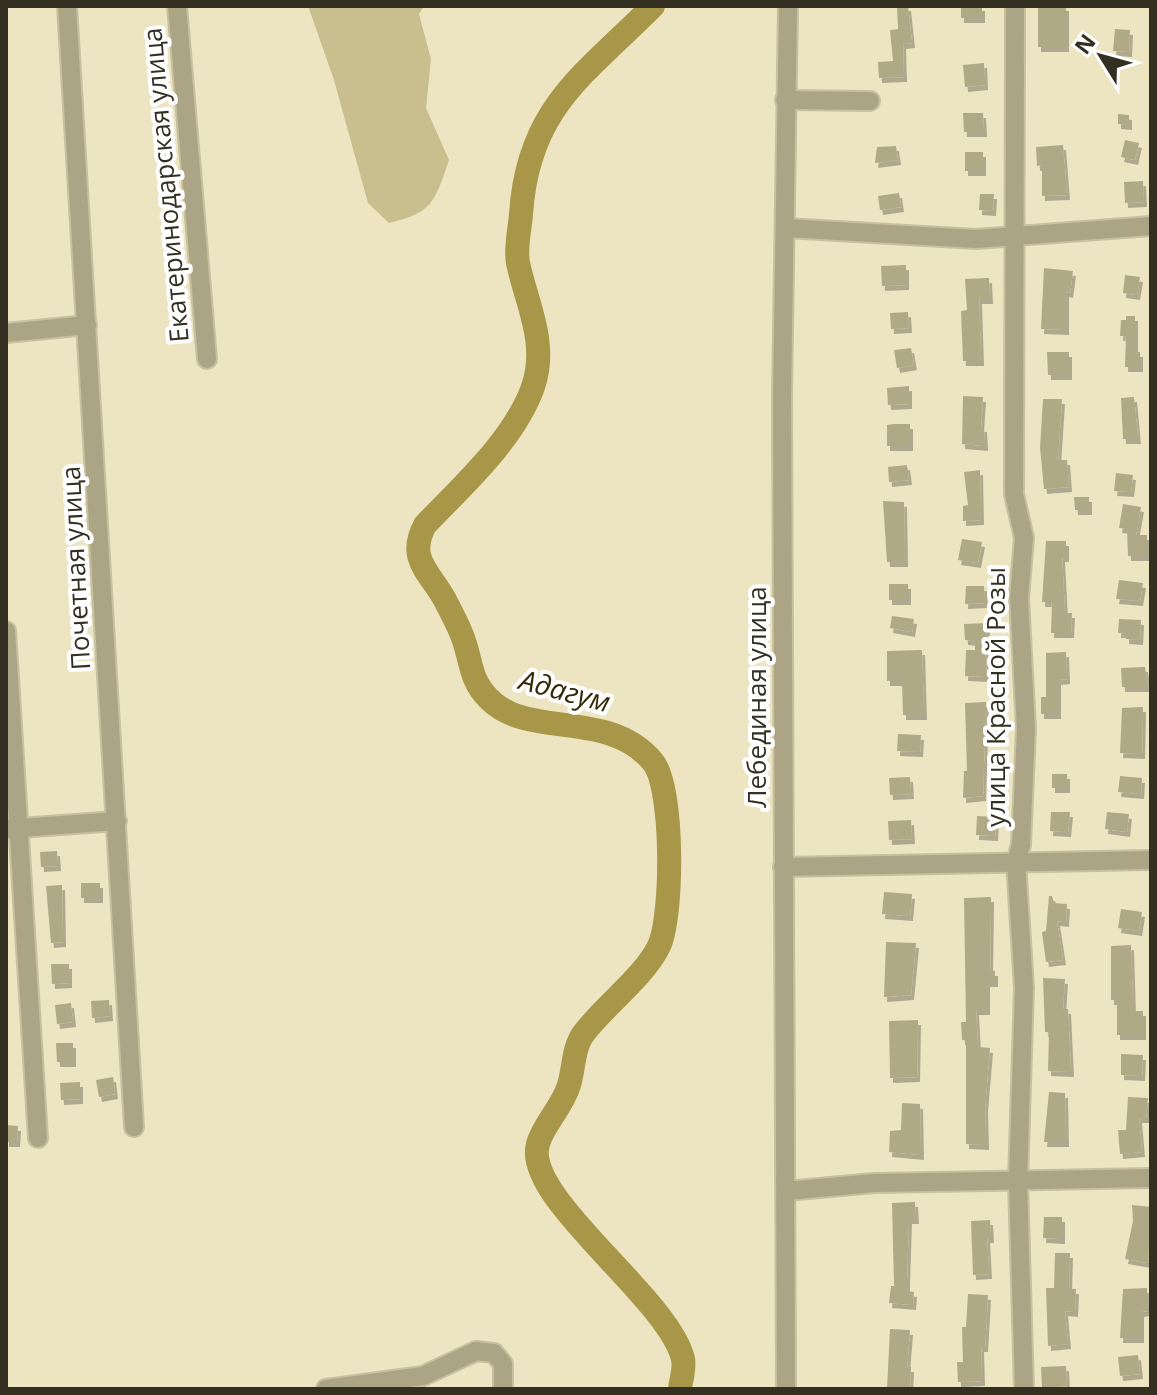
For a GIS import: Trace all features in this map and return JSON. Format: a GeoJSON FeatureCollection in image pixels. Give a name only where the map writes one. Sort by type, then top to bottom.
{"type":"FeatureCollection","features":[{"type":"Feature","properties":{"kind":"street","name":"Почетная улица"},"geometry":{"type":"LineString","coordinates":[[67,6],[134,1127]]}},
{"type":"Feature","properties":{"kind":"street","name":"Екатеринодарская улица"},"geometry":{"type":"LineString","coordinates":[[177,6],[207,359]]}},
{"type":"Feature","properties":{"kind":"street","name":"Лебединая улица"},"geometry":{"type":"LineString","coordinates":[[786,1389],[783,867],[785,100],[788,6]]}},
{"type":"Feature","properties":{"kind":"street","name":"улица Красной Розы"},"geometry":{"type":"LineString","coordinates":[[1015,6],[1014,494],[1024,538],[1019,598],[1026,729],[1021,845],[1016,862],[1024,988],[1018,1181],[1024,1389]]}},
{"type":"Feature","properties":{"kind":"street"},"geometry":{"type":"LineString","coordinates":[[785,100],[870,101]]}},
{"type":"Feature","properties":{"kind":"street"},"geometry":{"type":"LineString","coordinates":[[786,228],[884,236],[1014,237],[1151,226]]}},
{"type":"Feature","properties":{"kind":"street"},"geometry":{"type":"LineString","coordinates":[[6,333],[87,325]]}},
{"type":"Feature","properties":{"kind":"street"},"geometry":{"type":"LineString","coordinates":[[6,631],[13,828],[38,1138]]}},
{"type":"Feature","properties":{"kind":"street"},"geometry":{"type":"LineString","coordinates":[[13,828],[117,821]]}},
{"type":"Feature","properties":{"kind":"street"},"geometry":{"type":"LineString","coordinates":[[783,867],[1151,860]]}},
{"type":"Feature","properties":{"kind":"street"},"geometry":{"type":"LineString","coordinates":[[786,1191],[874,1183],[1151,1178]]}},
{"type":"Feature","properties":{"kind":"street"},"geometry":{"type":"LineString","coordinates":[[326,1389],[423,1376],[476,1351],[494,1353],[503,1364],[503,1389]]}},
{"type":"Feature","properties":{"kind":"shaded area"},"geometry":{"type":"Polygon","coordinates":[[[308,6],[424,6],[419,14],[431,59],[426,108],[449,160],[435,195],[415,215],[389,223],[368,203],[334,80],[308,6]]]}},
{"type":"Feature","properties":{"kind":"building"},"geometry":{"type":"Polygon","coordinates":[[[897,6],[908,6],[912,43],[903,44],[904,77],[879,78],[878,62],[893,61],[890,30],[898,29],[897,6]]]}},
{"type":"Feature","properties":{"kind":"building"},"geometry":{"type":"Polygon","coordinates":[[[961,6],[982,6],[982,18],[961,18],[961,6]]]}},
{"type":"Feature","properties":{"kind":"building"},"geometry":{"type":"Polygon","coordinates":[[[1038,6],[1066,6],[1066,47],[1038,47],[1038,6]]]}},
{"type":"Feature","properties":{"kind":"building"},"geometry":{"type":"Polygon","coordinates":[[[1115,29],[1130,30],[1129,52],[1113,51],[1115,29]]]}},
{"type":"Feature","properties":{"kind":"building"},"geometry":{"type":"Polygon","coordinates":[[[984,63],[985,85],[965,87],[963,65],[984,63]]]}},
{"type":"Feature","properties":{"kind":"building"},"geometry":{"type":"Polygon","coordinates":[[[963,113],[983,113],[984,132],[964,132],[963,113]]]}},
{"type":"Feature","properties":{"kind":"building"},"geometry":{"type":"Polygon","coordinates":[[[1118,114],[1129,115],[1129,125],[1118,124],[1118,114]]]}},
{"type":"Feature","properties":{"kind":"building"},"geometry":{"type":"Polygon","coordinates":[[[1125,140],[1139,143],[1135,160],[1121,157],[1125,140]]]}},
{"type":"Feature","properties":{"kind":"building"},"geometry":{"type":"Polygon","coordinates":[[[1063,145],[1067,195],[1042,196],[1042,165],[1037,166],[1036,147],[1063,145]]]}},
{"type":"Feature","properties":{"kind":"building"},"geometry":{"type":"Polygon","coordinates":[[[896,146],[898,160],[875,163],[877,147],[896,146]]]}},
{"type":"Feature","properties":{"kind":"building"},"geometry":{"type":"Polygon","coordinates":[[[965,152],[983,152],[983,171],[965,171],[965,152]]]}},
{"type":"Feature","properties":{"kind":"building"},"geometry":{"type":"Polygon","coordinates":[[[1143,181],[1144,202],[1125,203],[1124,182],[1143,181]]]}},
{"type":"Feature","properties":{"kind":"building"},"geometry":{"type":"Polygon","coordinates":[[[899,193],[901,207],[880,210],[878,196],[899,193]]]}},
{"type":"Feature","properties":{"kind":"building"},"geometry":{"type":"Polygon","coordinates":[[[980,194],[994,194],[993,211],[979,210],[980,194]]]}},
{"type":"Feature","properties":{"kind":"building"},"geometry":{"type":"Polygon","coordinates":[[[906,265],[906,285],[882,286],[881,266],[906,265]]]}},
{"type":"Feature","properties":{"kind":"building"},"geometry":{"type":"Polygon","coordinates":[[[1044,268],[1073,271],[1070,293],[1066,292],[1066,330],[1041,329],[1044,268]]]}},
{"type":"Feature","properties":{"kind":"building"},"geometry":{"type":"Polygon","coordinates":[[[1125,275],[1140,277],[1137,295],[1123,293],[1125,275]]]}},
{"type":"Feature","properties":{"kind":"building"},"geometry":{"type":"Polygon","coordinates":[[[989,278],[990,299],[979,299],[981,361],[963,361],[961,311],[967,310],[965,279],[989,278]]]}},
{"type":"Feature","properties":{"kind":"building"},"geometry":{"type":"Polygon","coordinates":[[[908,312],[909,328],[891,329],[890,313],[908,312]]]}},
{"type":"Feature","properties":{"kind":"building"},"geometry":{"type":"Polygon","coordinates":[[[1126,316],[1135,316],[1135,352],[1140,352],[1140,367],[1125,367],[1126,336],[1120,336],[1121,320],[1126,320],[1126,316]]]}},
{"type":"Feature","properties":{"kind":"building"},"geometry":{"type":"Polygon","coordinates":[[[911,348],[914,365],[897,368],[894,350],[911,348]]]}},
{"type":"Feature","properties":{"kind":"building"},"geometry":{"type":"Polygon","coordinates":[[[1047,352],[1069,352],[1069,375],[1048,375],[1047,352]]]}},
{"type":"Feature","properties":{"kind":"building"},"geometry":{"type":"Polygon","coordinates":[[[909,386],[909,404],[888,405],[887,388],[909,386]]]}},
{"type":"Feature","properties":{"kind":"building"},"geometry":{"type":"Polygon","coordinates":[[[963,396],[983,397],[981,427],[984,427],[985,446],[962,444],[963,396]]]}},
{"type":"Feature","properties":{"kind":"building"},"geometry":{"type":"Polygon","coordinates":[[[1134,397],[1138,439],[1123,439],[1121,398],[1134,397]]]}},
{"type":"Feature","properties":{"kind":"building"},"geometry":{"type":"Polygon","coordinates":[[[1043,399],[1062,399],[1058,460],[1067,460],[1069,487],[1044,489],[1040,448],[1043,399]]]}},
{"type":"Feature","properties":{"kind":"building"},"geometry":{"type":"Polygon","coordinates":[[[910,424],[910,446],[887,446],[887,425],[910,424]]]}},
{"type":"Feature","properties":{"kind":"building"},"geometry":{"type":"Polygon","coordinates":[[[907,465],[909,480],[889,482],[888,467],[907,465]]]}},
{"type":"Feature","properties":{"kind":"building"},"geometry":{"type":"Polygon","coordinates":[[[980,470],[981,520],[963,521],[963,506],[968,505],[964,472],[980,470]]]}},
{"type":"Feature","properties":{"kind":"building"},"geometry":{"type":"Polygon","coordinates":[[[1116,473],[1133,475],[1131,492],[1114,491],[1116,473]]]}},
{"type":"Feature","properties":{"kind":"building"},"geometry":{"type":"Polygon","coordinates":[[[1074,497],[1089,497],[1089,510],[1075,510],[1074,497]]]}},
{"type":"Feature","properties":{"kind":"building"},"geometry":{"type":"Polygon","coordinates":[[[883,501],[904,502],[905,562],[887,562],[883,501]]]}},
{"type":"Feature","properties":{"kind":"building"},"geometry":{"type":"Polygon","coordinates":[[[1123,504],[1141,507],[1136,535],[1147,535],[1147,556],[1128,556],[1127,529],[1119,528],[1123,504]]]}},
{"type":"Feature","properties":{"kind":"building"},"geometry":{"type":"Polygon","coordinates":[[[962,539],[982,542],[978,563],[958,560],[962,539]]]}},
{"type":"Feature","properties":{"kind":"building"},"geometry":{"type":"Polygon","coordinates":[[[1046,541],[1066,541],[1066,557],[1062,557],[1065,613],[1072,613],[1071,633],[1051,633],[1052,602],[1042,602],[1046,541]]]}},
{"type":"Feature","properties":{"kind":"building"},"geometry":{"type":"Polygon","coordinates":[[[1119,580],[1143,583],[1140,601],[1116,599],[1119,580]]]}},
{"type":"Feature","properties":{"kind":"building"},"geometry":{"type":"Polygon","coordinates":[[[889,584],[908,584],[908,600],[889,600],[889,584]]]}},
{"type":"Feature","properties":{"kind":"building"},"geometry":{"type":"Polygon","coordinates":[[[966,586],[984,586],[985,603],[965,604],[966,586]]]}},
{"type":"Feature","properties":{"kind":"building"},"geometry":{"type":"Polygon","coordinates":[[[892,616],[914,619],[912,632],[890,628],[892,616]]]}},
{"type":"Feature","properties":{"kind":"building"},"geometry":{"type":"Polygon","coordinates":[[[1119,619],[1141,620],[1140,640],[1126,639],[1126,633],[1118,633],[1119,619]]]}},
{"type":"Feature","properties":{"kind":"building"},"geometry":{"type":"Polygon","coordinates":[[[987,623],[986,677],[965,676],[966,650],[975,650],[975,641],[965,640],[964,624],[987,623]]]}},
{"type":"Feature","properties":{"kind":"building"},"geometry":{"type":"Polygon","coordinates":[[[922,650],[924,715],[903,715],[902,681],[887,681],[887,651],[922,650]]]}},
{"type":"Feature","properties":{"kind":"building"},"geometry":{"type":"Polygon","coordinates":[[[1066,652],[1067,679],[1058,680],[1058,714],[1041,714],[1041,697],[1046,697],[1046,653],[1066,652]]]}},
{"type":"Feature","properties":{"kind":"building"},"geometry":{"type":"Polygon","coordinates":[[[1145,667],[1148,687],[1122,687],[1121,668],[1145,667]]]}},
{"type":"Feature","properties":{"kind":"building"},"geometry":{"type":"Polygon","coordinates":[[[986,702],[983,796],[963,798],[964,771],[967,771],[965,703],[986,702]]]}},
{"type":"Feature","properties":{"kind":"building"},"geometry":{"type":"Polygon","coordinates":[[[1143,707],[1142,754],[1120,753],[1122,708],[1143,707]]]}},
{"type":"Feature","properties":{"kind":"building"},"geometry":{"type":"Polygon","coordinates":[[[898,734],[921,735],[920,752],[897,751],[898,734]]]}},
{"type":"Feature","properties":{"kind":"building"},"geometry":{"type":"Polygon","coordinates":[[[1052,774],[1067,774],[1067,788],[1052,788],[1052,774]]]}},
{"type":"Feature","properties":{"kind":"building"},"geometry":{"type":"Polygon","coordinates":[[[1120,776],[1142,778],[1141,794],[1118,792],[1120,776]]]}},
{"type":"Feature","properties":{"kind":"building"},"geometry":{"type":"Polygon","coordinates":[[[910,777],[911,794],[890,795],[889,778],[910,777]]]}},
{"type":"Feature","properties":{"kind":"building"},"geometry":{"type":"Polygon","coordinates":[[[1051,812],[1070,812],[1068,832],[1050,831],[1051,812]]]}},
{"type":"Feature","properties":{"kind":"building"},"geometry":{"type":"Polygon","coordinates":[[[1107,812],[1129,814],[1127,832],[1105,829],[1107,812]]]}},
{"type":"Feature","properties":{"kind":"building"},"geometry":{"type":"Polygon","coordinates":[[[977,816],[996,817],[995,836],[976,835],[977,816]]]}},
{"type":"Feature","properties":{"kind":"building"},"geometry":{"type":"Polygon","coordinates":[[[911,820],[912,839],[889,840],[888,821],[911,820]]]}},
{"type":"Feature","properties":{"kind":"building"},"geometry":{"type":"Polygon","coordinates":[[[57,851],[58,866],[41,867],[40,852],[57,851]]]}},
{"type":"Feature","properties":{"kind":"building"},"geometry":{"type":"Polygon","coordinates":[[[81,883],[100,883],[100,898],[81,898],[81,883]]]}},
{"type":"Feature","properties":{"kind":"building"},"geometry":{"type":"Polygon","coordinates":[[[62,885],[63,942],[51,943],[46,886],[62,885]]]}},
{"type":"Feature","properties":{"kind":"building"},"geometry":{"type":"Polygon","coordinates":[[[884,892],[912,894],[910,916],[882,914],[884,892]]]}},
{"type":"Feature","properties":{"kind":"building"},"geometry":{"type":"Polygon","coordinates":[[[1049,896],[1052,896],[1054,903],[1067,904],[1066,922],[1057,921],[1063,960],[1046,962],[1042,932],[1046,931],[1049,896]]]}},
{"type":"Feature","properties":{"kind":"building"},"geometry":{"type":"Polygon","coordinates":[[[991,897],[990,971],[995,971],[995,982],[987,982],[987,1010],[976,1010],[978,1047],[990,1048],[985,1107],[986,1145],[966,1144],[966,1040],[962,1040],[961,1022],[966,1022],[964,898],[991,897]]]}},
{"type":"Feature","properties":{"kind":"building"},"geometry":{"type":"Polygon","coordinates":[[[1121,909],[1142,912],[1139,931],[1118,928],[1121,909]]]}},
{"type":"Feature","properties":{"kind":"building"},"geometry":{"type":"Polygon","coordinates":[[[886,942],[916,943],[911,995],[884,997],[886,942]]]}},
{"type":"Feature","properties":{"kind":"building"},"geometry":{"type":"Polygon","coordinates":[[[1131,945],[1133,1011],[1143,1011],[1143,1035],[1117,1035],[1117,1000],[1111,1000],[1111,946],[1131,945]]]}},
{"type":"Feature","properties":{"kind":"building"},"geometry":{"type":"Polygon","coordinates":[[[51,964],[69,964],[69,983],[52,984],[51,964]]]}},
{"type":"Feature","properties":{"kind":"building"},"geometry":{"type":"Polygon","coordinates":[[[1043,978],[1065,979],[1063,1009],[1068,1009],[1071,1072],[1048,1071],[1049,1032],[1045,1032],[1043,978]]]}},
{"type":"Feature","properties":{"kind":"building"},"geometry":{"type":"Polygon","coordinates":[[[109,1000],[110,1016],[92,1018],[91,1001],[109,1000]]]}},
{"type":"Feature","properties":{"kind":"building"},"geometry":{"type":"Polygon","coordinates":[[[71,1003],[73,1022],[57,1024],[55,1005],[71,1003]]]}},
{"type":"Feature","properties":{"kind":"building"},"geometry":{"type":"Polygon","coordinates":[[[918,1020],[917,1077],[890,1078],[889,1021],[918,1020]]]}},
{"type":"Feature","properties":{"kind":"building"},"geometry":{"type":"Polygon","coordinates":[[[56,1043],[73,1043],[73,1062],[57,1062],[56,1043]]]}},
{"type":"Feature","properties":{"kind":"building"},"geometry":{"type":"Polygon","coordinates":[[[1121,1054],[1143,1055],[1142,1076],[1121,1075],[1121,1054]]]}},
{"type":"Feature","properties":{"kind":"building"},"geometry":{"type":"Polygon","coordinates":[[[113,1077],[115,1094],[99,1097],[96,1080],[113,1077]]]}},
{"type":"Feature","properties":{"kind":"building"},"geometry":{"type":"Polygon","coordinates":[[[80,1082],[80,1099],[61,1100],[60,1083],[80,1082]]]}},
{"type":"Feature","properties":{"kind":"building"},"geometry":{"type":"Polygon","coordinates":[[[1049,1092],[1065,1093],[1066,1142],[1044,1142],[1049,1092]]]}},
{"type":"Feature","properties":{"kind":"building"},"geometry":{"type":"Polygon","coordinates":[[[1128,1097],[1148,1098],[1146,1118],[1139,1118],[1142,1152],[1120,1154],[1118,1130],[1126,1130],[1128,1097]]]}},
{"type":"Feature","properties":{"kind":"building"},"geometry":{"type":"Polygon","coordinates":[[[902,1103],[920,1104],[921,1155],[889,1152],[890,1131],[901,1130],[902,1103]]]}},
{"type":"Feature","properties":{"kind":"building"},"geometry":{"type":"Polygon","coordinates":[[[6,1125],[18,1126],[17,1142],[6,1142],[6,1125]]]}},
{"type":"Feature","properties":{"kind":"building"},"geometry":{"type":"Polygon","coordinates":[[[915,1202],[916,1219],[909,1219],[907,1279],[907,1291],[914,1292],[913,1305],[889,1303],[891,1286],[894,1286],[892,1203],[915,1202]]]}},
{"type":"Feature","properties":{"kind":"building"},"geometry":{"type":"Polygon","coordinates":[[[1132,1205],[1151,1207],[1148,1263],[1125,1259],[1133,1221],[1132,1205]]]}},
{"type":"Feature","properties":{"kind":"building"},"geometry":{"type":"Polygon","coordinates":[[[1044,1217],[1062,1217],[1062,1239],[1043,1238],[1044,1217]]]}},
{"type":"Feature","properties":{"kind":"building"},"geometry":{"type":"Polygon","coordinates":[[[990,1220],[991,1238],[987,1238],[989,1274],[973,1275],[971,1221],[990,1220]]]}},
{"type":"Feature","properties":{"kind":"building"},"geometry":{"type":"Polygon","coordinates":[[[1055,1253],[1070,1253],[1069,1289],[1076,1289],[1075,1312],[1065,1311],[1068,1344],[1048,1346],[1046,1288],[1054,1288],[1055,1253]]]}},
{"type":"Feature","properties":{"kind":"building"},"geometry":{"type":"Polygon","coordinates":[[[1147,1288],[1147,1311],[1141,1312],[1141,1338],[1120,1338],[1123,1289],[1147,1288]]]}},
{"type":"Feature","properties":{"kind":"building"},"geometry":{"type":"Polygon","coordinates":[[[968,1294],[988,1295],[985,1347],[981,1347],[982,1381],[958,1382],[957,1362],[963,1362],[962,1327],[966,1327],[968,1294]]]}},
{"type":"Feature","properties":{"kind":"building"},"geometry":{"type":"Polygon","coordinates":[[[890,1329],[910,1330],[907,1367],[911,1367],[910,1389],[887,1389],[890,1329]]]}},
{"type":"Feature","properties":{"kind":"building"},"geometry":{"type":"Polygon","coordinates":[[[1138,1355],[1140,1374],[1120,1376],[1118,1357],[1138,1355]]]}},
{"type":"Feature","properties":{"kind":"building"},"geometry":{"type":"Polygon","coordinates":[[[1066,1366],[1067,1386],[1042,1388],[1041,1367],[1066,1366]]]}},
{"type":"Feature","properties":{"kind":"waterway","name":"Адагум"},"geometry":{"type":"LineString","coordinates":[[653,6],[564,96],[535,146],[526,177],[517,251],[537,340],[537,371],[533,387],[524,407],[500,443],[425,525],[418,547],[422,564],[445,600],[463,638],[475,679],[488,698],[504,711],[524,718],[614,735],[635,745],[653,762],[660,776],[669,852],[664,931],[659,946],[644,969],[580,1039],[566,1093],[538,1144],[539,1166],[552,1191],[672,1334],[683,1359],[680,1389]]}}]}
